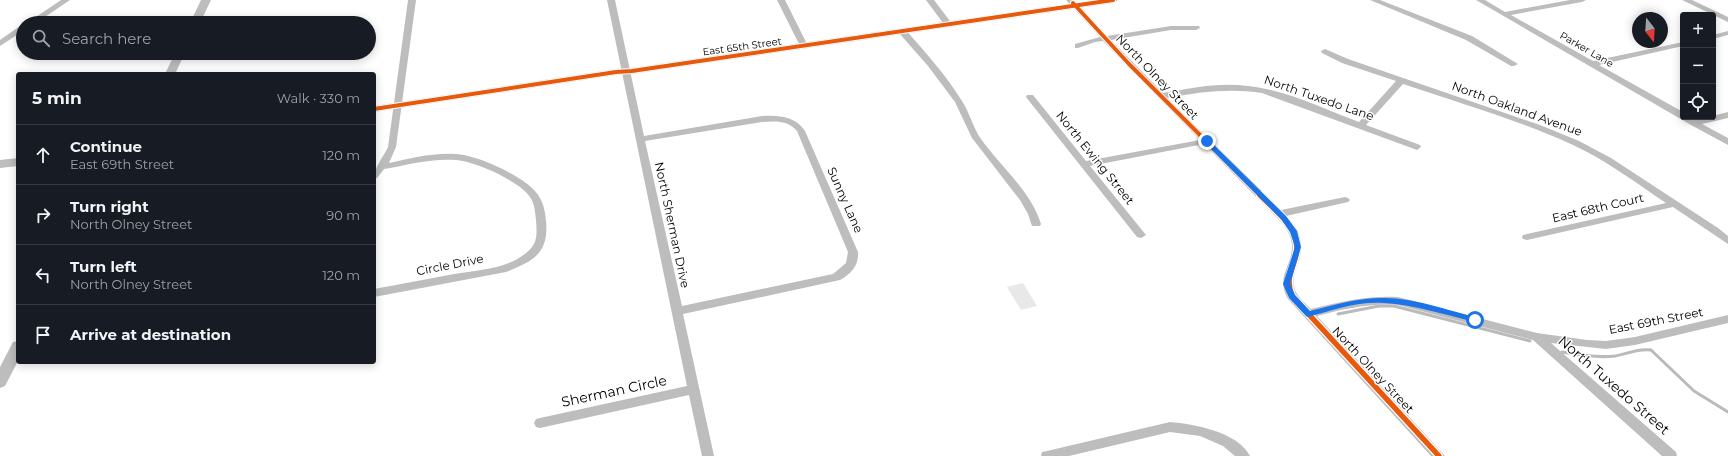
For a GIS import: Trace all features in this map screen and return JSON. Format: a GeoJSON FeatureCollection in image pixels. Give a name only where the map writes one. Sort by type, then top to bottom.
{"type":"FeatureCollection","features":[{"type":"Feature","properties":{"kind":"street"},"geometry":{"type":"LineString","coordinates":[[42,16],[66,0]]}},
{"type":"Feature","properties":{"kind":"street"},"geometry":{"type":"LineString","coordinates":[[198,16],[206,0]]}},
{"type":"Feature","properties":{"kind":"street"},"geometry":{"type":"LineString","coordinates":[[376,174],[382,167],[391,151],[412,0]]}},
{"type":"Feature","properties":{"kind":"street","name":"North Sherman Drive"},"geometry":{"type":"LineString","coordinates":[[611,0],[708,456]]}},
{"type":"Feature","properties":{"kind":"street"},"geometry":{"type":"LineString","coordinates":[[781,0],[804,46]]}},
{"type":"Feature","properties":{"kind":"street"},"geometry":{"type":"LineString","coordinates":[[930,0],[949,25]]}},
{"type":"Feature","properties":{"kind":"street","name":"East 65th Street"},"geometry":{"type":"LineString","coordinates":[[376,109],[949,25],[1073,3],[1113,0]]}},
{"type":"Feature","properties":{"kind":"street"},"geometry":{"type":"LineString","coordinates":[[1374,0],[1469,38],[1514,64]]}},
{"type":"Feature","properties":{"kind":"street","name":"Parker Lane"},"geometry":{"type":"LineString","coordinates":[[1480,0],[1680,115]]}},
{"type":"Feature","properties":{"kind":"street"},"geometry":{"type":"LineString","coordinates":[[1504,14],[1582,0]]}},
{"type":"Feature","properties":{"kind":"street"},"geometry":{"type":"LineString","coordinates":[[1686,0],[1728,20]]}},
{"type":"Feature","properties":{"kind":"street","name":"North Olney Street"},"geometry":{"type":"LineString","coordinates":[[1073,3],[1292,228],[1298,245],[1297,253],[1287,279],[1288,288],[1294,299],[1439,456]]}},
{"type":"Feature","properties":{"kind":"street"},"geometry":{"type":"LineString","coordinates":[[1078,46],[1090,41],[1171,28],[1196,28]]}},
{"type":"Feature","properties":{"kind":"street"},"geometry":{"type":"LineString","coordinates":[[902,31],[931,64],[958,101],[976,138],[1024,199],[1034,216],[1036,224]]}},
{"type":"Feature","properties":{"kind":"street"},"geometry":{"type":"LineString","coordinates":[[0,44],[16,33]]}},
{"type":"Feature","properties":{"kind":"street"},"geometry":{"type":"LineString","coordinates":[[1716,36],[1728,33]]}},
{"type":"Feature","properties":{"kind":"street"},"geometry":{"type":"LineString","coordinates":[[1591,64],[1680,45]]}},
{"type":"Feature","properties":{"kind":"street","name":"North Oakland Avenue"},"geometry":{"type":"LineString","coordinates":[[1325,51],[1340,60],[1537,127],[1570,140],[1608,160],[1717,232],[1728,241]]}},
{"type":"Feature","properties":{"kind":"street"},"geometry":{"type":"LineString","coordinates":[[171,72],[177,60]]}},
{"type":"Feature","properties":{"kind":"street"},"geometry":{"type":"LineString","coordinates":[[1360,126],[1401,80]]}},
{"type":"Feature","properties":{"kind":"street","name":"North Tuxedo Lane"},"geometry":{"type":"LineString","coordinates":[[1162,96],[1216,87],[1252,88],[1278,95],[1418,147]]}},
{"type":"Feature","properties":{"kind":"street","name":"North Ewing Street"},"geometry":{"type":"LineString","coordinates":[[1030,97],[1141,235]]}},
{"type":"Feature","properties":{"kind":"street"},"geometry":{"type":"LineString","coordinates":[[1694,123],[1728,115]]}},
{"type":"Feature","properties":{"kind":"street","name":"Sunny Lane"},"geometry":{"type":"LineString","coordinates":[[640,139],[762,119],[776,119],[792,123],[800,131],[853,252],[853,260],[848,269],[836,277],[678,311]]}},
{"type":"Feature","properties":{"kind":"street","name":"Parker Lane"},"geometry":{"type":"LineString","coordinates":[[1689,120],[1728,142]]}},
{"type":"Feature","properties":{"kind":"street"},"geometry":{"type":"LineString","coordinates":[[1085,164],[1207,141]]}},
{"type":"Feature","properties":{"kind":"street","name":"Circle Drive"},"geometry":{"type":"LineString","coordinates":[[376,292],[502,268],[518,263],[529,256],[541,242],[541,211],[538,202],[532,194],[517,182],[471,160],[460,157],[444,157],[382,167]]}},
{"type":"Feature","properties":{"kind":"street"},"geometry":{"type":"LineString","coordinates":[[0,164],[16,162]]}},
{"type":"Feature","properties":{"kind":"street"},"geometry":{"type":"LineString","coordinates":[[1279,214],[1345,200]]}},
{"type":"Feature","properties":{"kind":"street","name":"East 68th Court"},"geometry":{"type":"LineString","coordinates":[[1527,237],[1674,204]]}},
{"type":"Feature","properties":{"kind":"street","name":"East 69th Street"},"geometry":{"type":"LineString","coordinates":[[1308,314],[1368,300],[1398,301],[1537,337],[1587,344],[1618,344],[1728,319]]}},
{"type":"Feature","properties":{"kind":"street","name":"North Tuxedo Street"},"geometry":{"type":"LineString","coordinates":[[1537,337],[1671,456]]}},
{"type":"Feature","properties":{"kind":"street"},"geometry":{"type":"LineString","coordinates":[[0,382],[16,350]]}},
{"type":"Feature","properties":{"kind":"street","name":"Sherman Circle"},"geometry":{"type":"LineString","coordinates":[[540,423],[694,389]]}},
{"type":"Feature","properties":{"kind":"street"},"geometry":{"type":"LineString","coordinates":[[1047,456],[1170,428],[1184,428],[1208,433],[1224,440],[1244,456]]}},
{"type":"Feature","properties":{"kind":"shaded area"},"geometry":{"type":"Polygon","coordinates":[[[1023,283],[1037,306],[1021,310],[1007,287],[1023,283]]]}},
{"type":"Feature","properties":{"kind":"waterway"},"geometry":{"type":"LineString","coordinates":[[1338,314],[1379,306],[1394,306],[1530,341]]}},
{"type":"Feature","properties":{"kind":"waterway"},"geometry":{"type":"LineString","coordinates":[[1562,352],[1608,357],[1637,350],[1651,350],[1694,391],[1728,412]]}},
{"type":"Feature","properties":{"kind":"cycle path"},"geometry":{"type":"LineString","coordinates":[[376,109],[616,72],[632,71],[1113,0]]}},
{"type":"Feature","properties":{"kind":"cycle path"},"geometry":{"type":"LineString","coordinates":[[1073,3],[1129,64],[1288,223],[1295,235],[1297,245],[1296,254],[1288,278],[1288,287],[1292,296],[1439,456]]}},
{"type":"Feature","properties":{"kind":"route"},"geometry":{"type":"LineString","coordinates":[[1207,141],[1284,218],[1294,231],[1298,247],[1287,279],[1287,284],[1292,296],[1308,314],[1368,300],[1383,300],[1398,301],[1475,320]]}}]}
